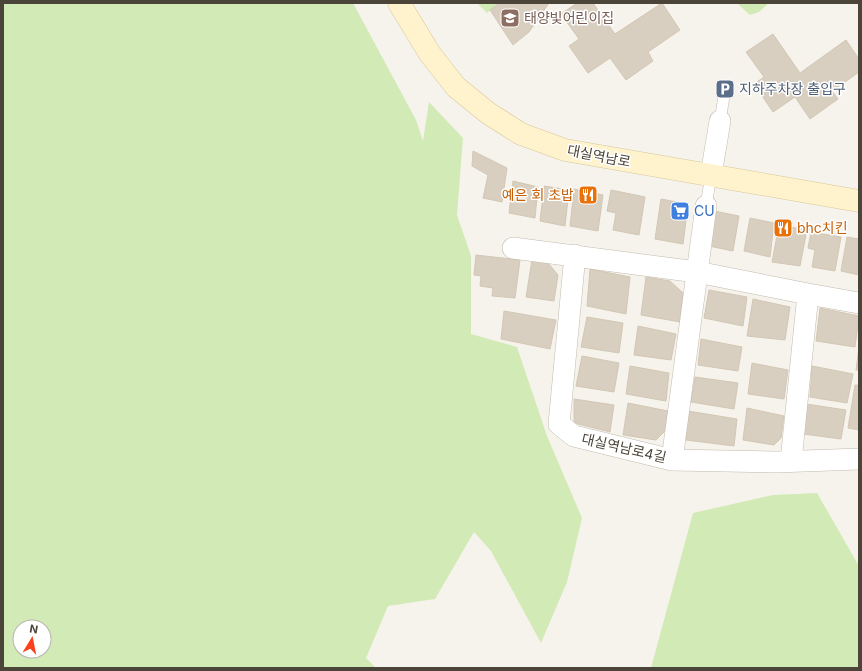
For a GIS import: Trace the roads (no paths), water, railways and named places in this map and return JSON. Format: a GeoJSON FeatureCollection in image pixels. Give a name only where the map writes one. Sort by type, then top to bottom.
{"type":"FeatureCollection","features":[{"type":"Feature","properties":{"kind":"street","name":"대실역남로"},"geometry":{"type":"LineString","coordinates":[[399,3],[430,54],[456,87],[488,113],[521,134],[565,150],[859,201]]}},
{"type":"Feature","properties":{"kind":"street"},"geometry":{"type":"LineString","coordinates":[[711,175],[720,120]]}},
{"type":"Feature","properties":{"kind":"street"},"geometry":{"type":"LineString","coordinates":[[672,460],[706,206]]}},
{"type":"Feature","properties":{"kind":"street"},"geometry":{"type":"LineString","coordinates":[[513,248],[697,272],[859,303]]}},
{"type":"Feature","properties":{"kind":"street","name":"대실역남로4길"},"geometry":{"type":"LineString","coordinates":[[575,255],[559,424],[574,436],[672,460],[791,461],[859,459]]}},
{"type":"Feature","properties":{"kind":"street"},"geometry":{"type":"LineString","coordinates":[[791,461],[808,294]]}},
{"type":"Feature","properties":{"kind":"lane"},"geometry":{"type":"LineString","coordinates":[[720,120],[725,90]]}},
{"type":"Feature","properties":{"kind":"lane"},"geometry":{"type":"LineString","coordinates":[[706,206],[711,175]]}},
{"type":"Feature","properties":{"kind":"place","name":"태양빛어린이집"},"geometry":{"type":"Point","coordinates":[510,18]}},
{"type":"Feature","properties":{"kind":"place","name":"지하주차장 출입구"},"geometry":{"type":"Point","coordinates":[725,89]}},
{"type":"Feature","properties":{"kind":"place","name":"예은 회 초밥"},"geometry":{"type":"Point","coordinates":[588,195]}},
{"type":"Feature","properties":{"kind":"place","name":"CU"},"geometry":{"type":"Point","coordinates":[680,211]}},
{"type":"Feature","properties":{"kind":"place","name":"bhc치킨"},"geometry":{"type":"Point","coordinates":[783,228]}}]}
